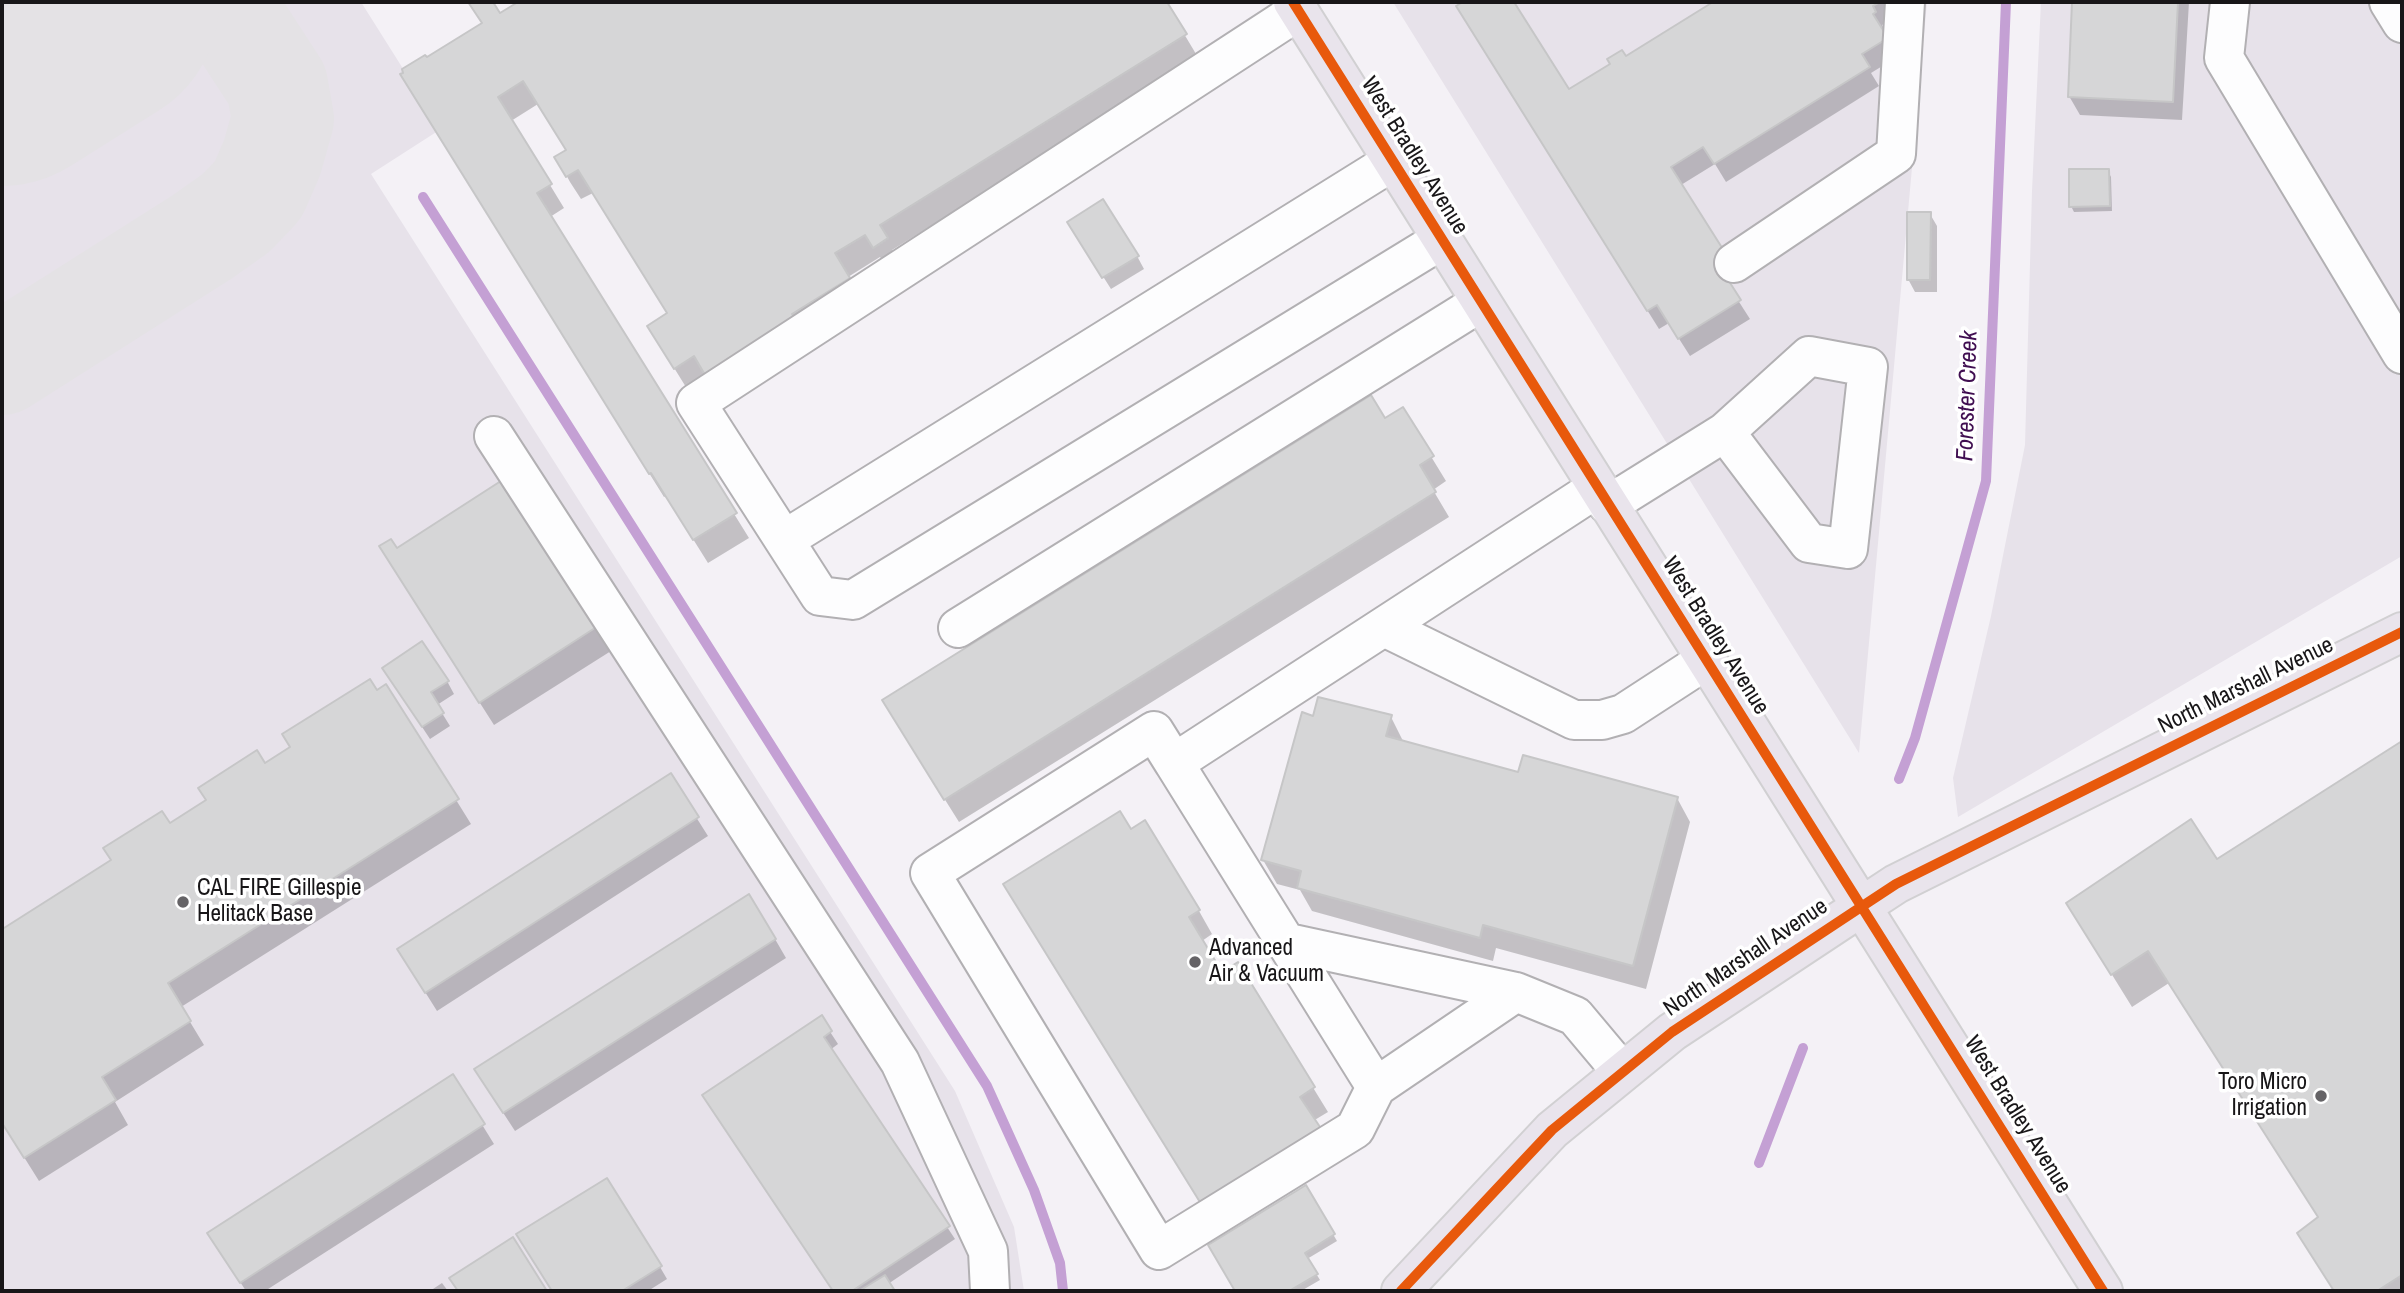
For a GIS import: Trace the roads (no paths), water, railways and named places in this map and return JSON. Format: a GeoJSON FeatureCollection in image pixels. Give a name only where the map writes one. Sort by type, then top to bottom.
{"type":"FeatureCollection","features":[{"type":"Feature","properties":{"kind":"main road","name":"West Bradley Avenue"},"geometry":{"type":"LineString","coordinates":[[1296,6],[2103,1291]]}},
{"type":"Feature","properties":{"kind":"main road","name":"North Marshall Avenue"},"geometry":{"type":"LineString","coordinates":[[1401,1291],[1552,1130],[1672,1032],[1860,907],[1908,878],[2402,632]]}},
{"type":"Feature","properties":{"kind":"lane"},"geometry":{"type":"LineString","coordinates":[[1734,262],[1896,154],[1905,2]]}},
{"type":"Feature","properties":{"kind":"lane"},"geometry":{"type":"LineString","coordinates":[[2230,2],[2224,58],[2402,354]]}},
{"type":"Feature","properties":{"kind":"lane"},"geometry":{"type":"LineString","coordinates":[[2389,2],[2402,23]]}},
{"type":"Feature","properties":{"kind":"lane"},"geometry":{"type":"LineString","coordinates":[[1296,6],[696,403],[820,596],[853,600],[1441,240]]}},
{"type":"Feature","properties":{"kind":"lane"},"geometry":{"type":"LineString","coordinates":[[784,540],[1392,161]]}},
{"type":"Feature","properties":{"kind":"lane"},"geometry":{"type":"LineString","coordinates":[[958,628],[1481,302]]}},
{"type":"Feature","properties":{"kind":"lane"},"geometry":{"type":"LineString","coordinates":[[1174,763],[1384,627],[1603,496],[1724,432],[1809,356],[1868,367],[1848,549],[1809,543],[1724,432]]}},
{"type":"Feature","properties":{"kind":"lane"},"geometry":{"type":"LineString","coordinates":[[494,436],[900,1062],[988,1251],[990,1291]]}},
{"type":"Feature","properties":{"kind":"lane"},"geometry":{"type":"LineString","coordinates":[[1384,627],[1574,720],[1602,720],[1623,714],[1706,660]]}},
{"type":"Feature","properties":{"kind":"lane"},"geometry":{"type":"LineString","coordinates":[[1376,1087],[1154,731],[930,873],[1159,1250],[1355,1129],[1376,1087],[1516,992]]}},
{"type":"Feature","properties":{"kind":"lane"},"geometry":{"type":"LineString","coordinates":[[1284,942],[1516,992],[1575,1016],[1622,1072]]}},
{"type":"Feature","properties":{"kind":"waterway","name":"Forester Creek"},"geometry":{"type":"LineString","coordinates":[[1899,779],[1915,738],[1986,481],[2006,2]]}},
{"type":"Feature","properties":{"kind":"waterway"},"geometry":{"type":"LineString","coordinates":[[423,197],[987,1086],[1034,1190],[1060,1263],[1063,1291]]}},
{"type":"Feature","properties":{"kind":"waterway","name":"Forester Creek"},"geometry":{"type":"LineString","coordinates":[[1759,1163],[1803,1048]]}},
{"type":"Feature","properties":{"kind":"place","name":"CAL FIRE Gillespie Helitack Base"},"geometry":{"type":"Point","coordinates":[183,902]}},
{"type":"Feature","properties":{"kind":"place","name":"Advanced Air & Vacuum"},"geometry":{"type":"Point","coordinates":[1195,962]}},
{"type":"Feature","properties":{"kind":"place","name":"Toro Micro Irrigation"},"geometry":{"type":"Point","coordinates":[2321,1096]}}]}
